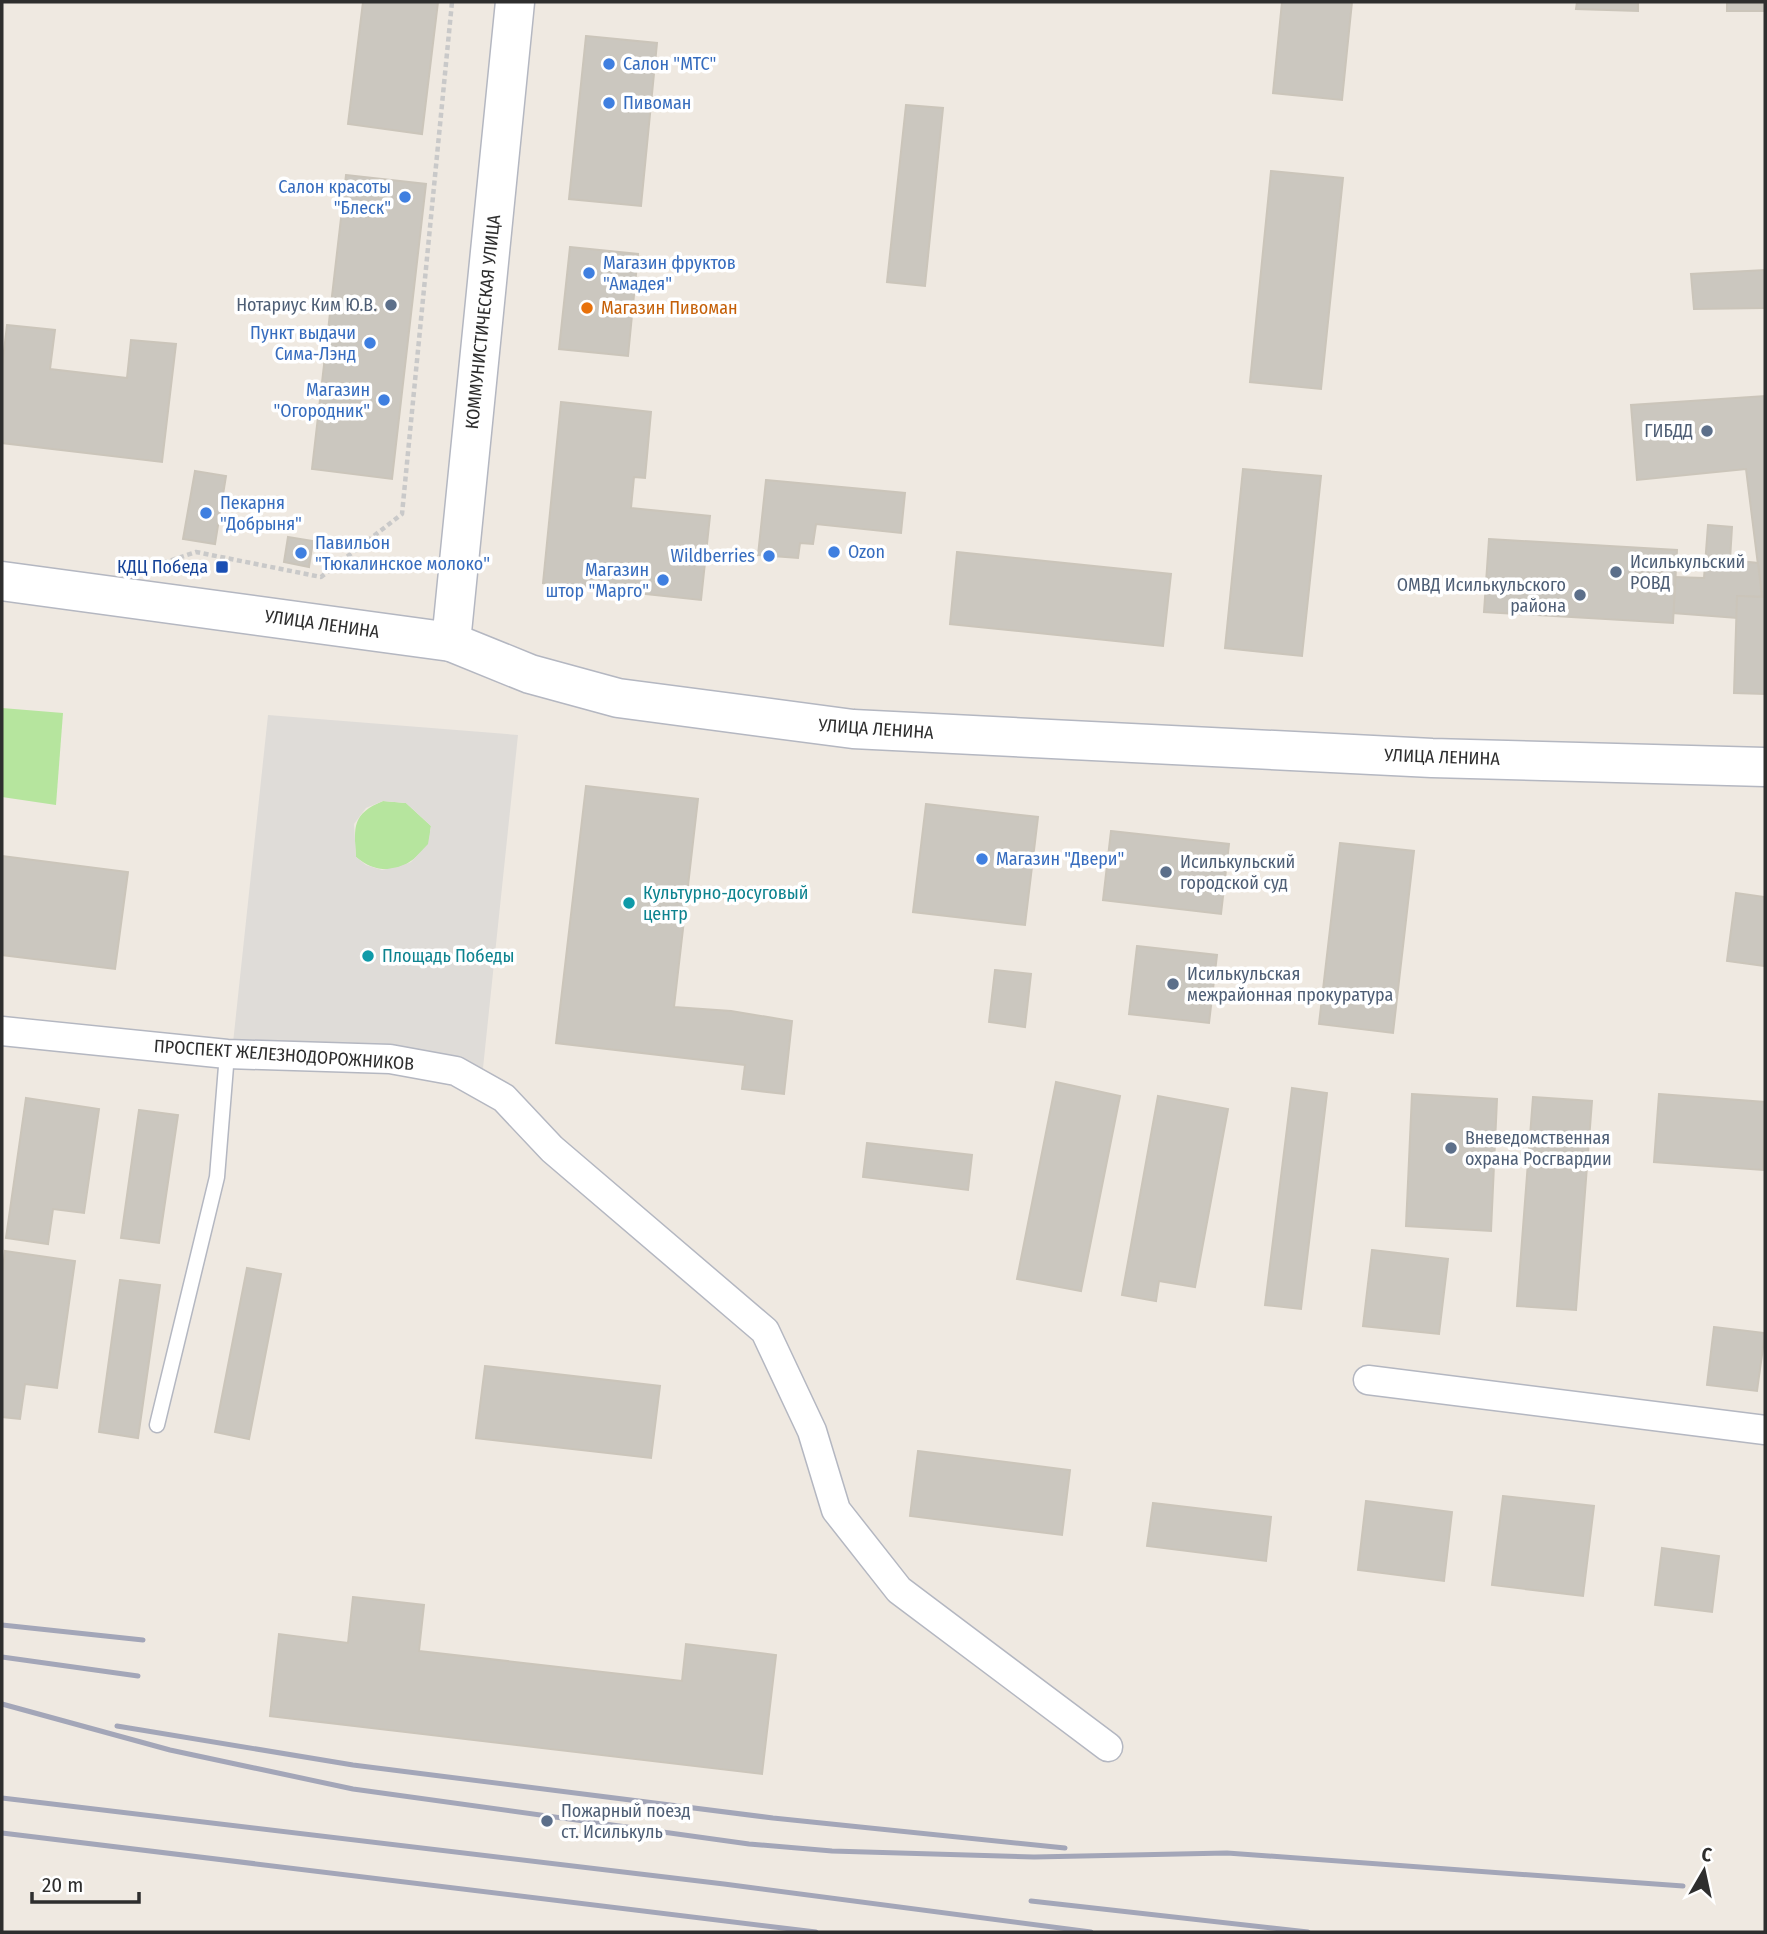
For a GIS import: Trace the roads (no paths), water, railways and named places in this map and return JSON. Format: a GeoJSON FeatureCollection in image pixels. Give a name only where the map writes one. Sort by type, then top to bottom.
{"type":"FeatureCollection","features":[{"type":"Feature","properties":{"kind":"street","name":"КОММУНИСТИЧЕСКАЯ УЛИЦА"},"geometry":{"type":"LineString","coordinates":[[451,642],[515,2]]}},
{"type":"Feature","properties":{"kind":"street","name":"УЛИЦА ЛЕНИНА"},"geometry":{"type":"LineString","coordinates":[[2,581],[451,642],[530,674],[618,698],[853,729],[1432,758],[1765,767]]}},
{"type":"Feature","properties":{"kind":"street","name":"ПРОСПЕКТ ЖЕЛЕЗНОДОРОЖНИКОВ"},"geometry":{"type":"LineString","coordinates":[[2,1031],[227,1054],[390,1059],[456,1071],[505,1098],[552,1149],[765,1331],[812,1431],[836,1510],[899,1590],[1108,1747]]}},
{"type":"Feature","properties":{"kind":"street"},"geometry":{"type":"LineString","coordinates":[[1368,1380],[1765,1430]]}},
{"type":"Feature","properties":{"kind":"lane"},"geometry":{"type":"LineString","coordinates":[[157,1425],[217,1177],[227,1054]]}},
{"type":"Feature","properties":{"kind":"railway"},"geometry":{"type":"LineString","coordinates":[[2,1625],[143,1640]]}},
{"type":"Feature","properties":{"kind":"railway"},"geometry":{"type":"LineString","coordinates":[[2,1657],[138,1676]]}},
{"type":"Feature","properties":{"kind":"railway"},"geometry":{"type":"LineString","coordinates":[[2,1704],[170,1750],[353,1789],[749,1844],[832,1851],[1034,1857],[1227,1853],[1683,1886]]}},
{"type":"Feature","properties":{"kind":"railway"},"geometry":{"type":"LineString","coordinates":[[117,1726],[353,1765],[773,1818],[1065,1848]]}},
{"type":"Feature","properties":{"kind":"railway"},"geometry":{"type":"LineString","coordinates":[[2,1798],[724,1884],[1091,1932]]}},
{"type":"Feature","properties":{"kind":"railway"},"geometry":{"type":"LineString","coordinates":[[2,1833],[816,1932]]}},
{"type":"Feature","properties":{"kind":"railway"},"geometry":{"type":"LineString","coordinates":[[1031,1901],[1308,1932]]}},
{"type":"Feature","properties":{"kind":"place","name":"Салон \"МТС\""},"geometry":{"type":"Point","coordinates":[609,64]}},
{"type":"Feature","properties":{"kind":"place","name":"Пивоман"},"geometry":{"type":"Point","coordinates":[609,103]}},
{"type":"Feature","properties":{"kind":"place","name":"Салон красоты \"Блеск\""},"geometry":{"type":"Point","coordinates":[405,197]}},
{"type":"Feature","properties":{"kind":"place","name":"Магазин фруктов \"Амадея\""},"geometry":{"type":"Point","coordinates":[589,273]}},
{"type":"Feature","properties":{"kind":"place","name":"Нотариус Ким Ю.В."},"geometry":{"type":"Point","coordinates":[391,305]}},
{"type":"Feature","properties":{"kind":"place","name":"Магазин Пивоман"},"geometry":{"type":"Point","coordinates":[587,308]}},
{"type":"Feature","properties":{"kind":"place","name":"Пункт выдачи Сима-Лэнд"},"geometry":{"type":"Point","coordinates":[370,343]}},
{"type":"Feature","properties":{"kind":"place","name":"Магазин \"Огородник\""},"geometry":{"type":"Point","coordinates":[384,400]}},
{"type":"Feature","properties":{"kind":"place","name":"ГИБДД"},"geometry":{"type":"Point","coordinates":[1707,431]}},
{"type":"Feature","properties":{"kind":"place","name":"Пекарня \"Добрыня\""},"geometry":{"type":"Point","coordinates":[206,513]}},
{"type":"Feature","properties":{"kind":"place","name":"Ozon"},"geometry":{"type":"Point","coordinates":[834,552]}},
{"type":"Feature","properties":{"kind":"place","name":"Павильон \"Тюкалинское молоко\""},"geometry":{"type":"Point","coordinates":[301,553]}},
{"type":"Feature","properties":{"kind":"place","name":"Wildberries"},"geometry":{"type":"Point","coordinates":[769,556]}},
{"type":"Feature","properties":{"kind":"place","name":"КДЦ Победа"},"geometry":{"type":"Point","coordinates":[222,567]}},
{"type":"Feature","properties":{"kind":"place","name":"Исилькульский РОВД"},"geometry":{"type":"Point","coordinates":[1616,572]}},
{"type":"Feature","properties":{"kind":"place","name":"Магазин штор \"Марго\""},"geometry":{"type":"Point","coordinates":[663,580]}},
{"type":"Feature","properties":{"kind":"place","name":"ОМВД Исилькульского района"},"geometry":{"type":"Point","coordinates":[1580,595]}},
{"type":"Feature","properties":{"kind":"place","name":"Магазин \"Двери\""},"geometry":{"type":"Point","coordinates":[982,859]}},
{"type":"Feature","properties":{"kind":"place","name":"Исилькульский городской суд"},"geometry":{"type":"Point","coordinates":[1166,872]}},
{"type":"Feature","properties":{"kind":"place","name":"Культурно-досуговый центр"},"geometry":{"type":"Point","coordinates":[629,903]}},
{"type":"Feature","properties":{"kind":"place","name":"Площадь Победы"},"geometry":{"type":"Point","coordinates":[368,956]}},
{"type":"Feature","properties":{"kind":"place","name":"Исилькульская межрайонная прокуратура"},"geometry":{"type":"Point","coordinates":[1173,984]}},
{"type":"Feature","properties":{"kind":"place","name":"Вневедомственная охрана Росгвардии"},"geometry":{"type":"Point","coordinates":[1451,1148]}},
{"type":"Feature","properties":{"kind":"place","name":"Пожарный поезд ст. Исилькуль"},"geometry":{"type":"Point","coordinates":[547,1821]}}]}
